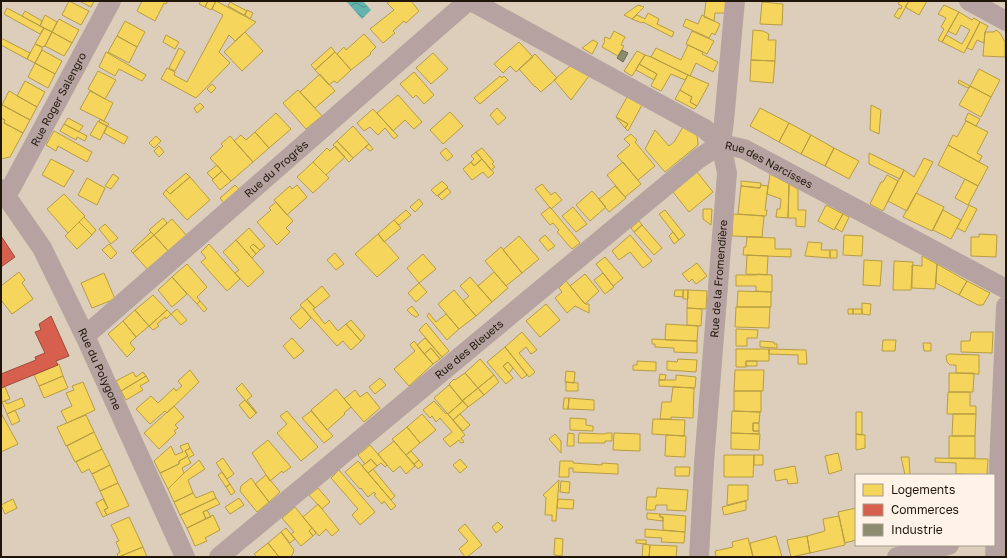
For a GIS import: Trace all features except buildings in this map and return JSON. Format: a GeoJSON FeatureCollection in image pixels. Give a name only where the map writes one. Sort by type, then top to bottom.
{"type":"FeatureCollection","features":[{"type":"Feature","properties":{"kind":"street","name":"Rue Roger Salengro"},"geometry":{"type":"LineString","coordinates":[[4,193],[111,1]]}},
{"type":"Feature","properties":{"kind":"street","name":"Rue des Narcisses"},"geometry":{"type":"LineString","coordinates":[[469,1],[705,129],[721,144],[744,149],[1006,289]]}},
{"type":"Feature","properties":{"kind":"street","name":"Rue du Progrès"},"geometry":{"type":"LineString","coordinates":[[85,336],[469,1]]}},
{"type":"Feature","properties":{"kind":"street","name":"Rue de la Fromendière"},"geometry":{"type":"LineString","coordinates":[[699,557],[704,463],[727,173],[721,144],[735,1]]}},
{"type":"Feature","properties":{"kind":"street"},"geometry":{"type":"LineString","coordinates":[[968,1],[1006,21]]}},
{"type":"Feature","properties":{"kind":"street","name":"Rue des Bleuets"},"geometry":{"type":"LineString","coordinates":[[220,557],[692,164],[721,144]]}},
{"type":"Feature","properties":{"kind":"street","name":"Rue du Polygone"},"geometry":{"type":"LineString","coordinates":[[4,193],[42,248],[85,336],[185,557]]}},
{"type":"Feature","properties":{"kind":"street"},"geometry":{"type":"LineString","coordinates":[[995,534],[1006,306]]}},
{"type":"Feature","properties":{"kind":"street"},"geometry":{"type":"LineString","coordinates":[[897,557],[945,546]]}},
{"type":"Feature","properties":{"kind":"street"},"geometry":{"type":"LineString","coordinates":[[994,546],[994,557]]}},
{"type":"Feature","properties":{"kind":"water"},"geometry":{"type":"Polygon","coordinates":[[[346,1],[363,1],[371,10],[362,19],[346,1]]]}}]}
